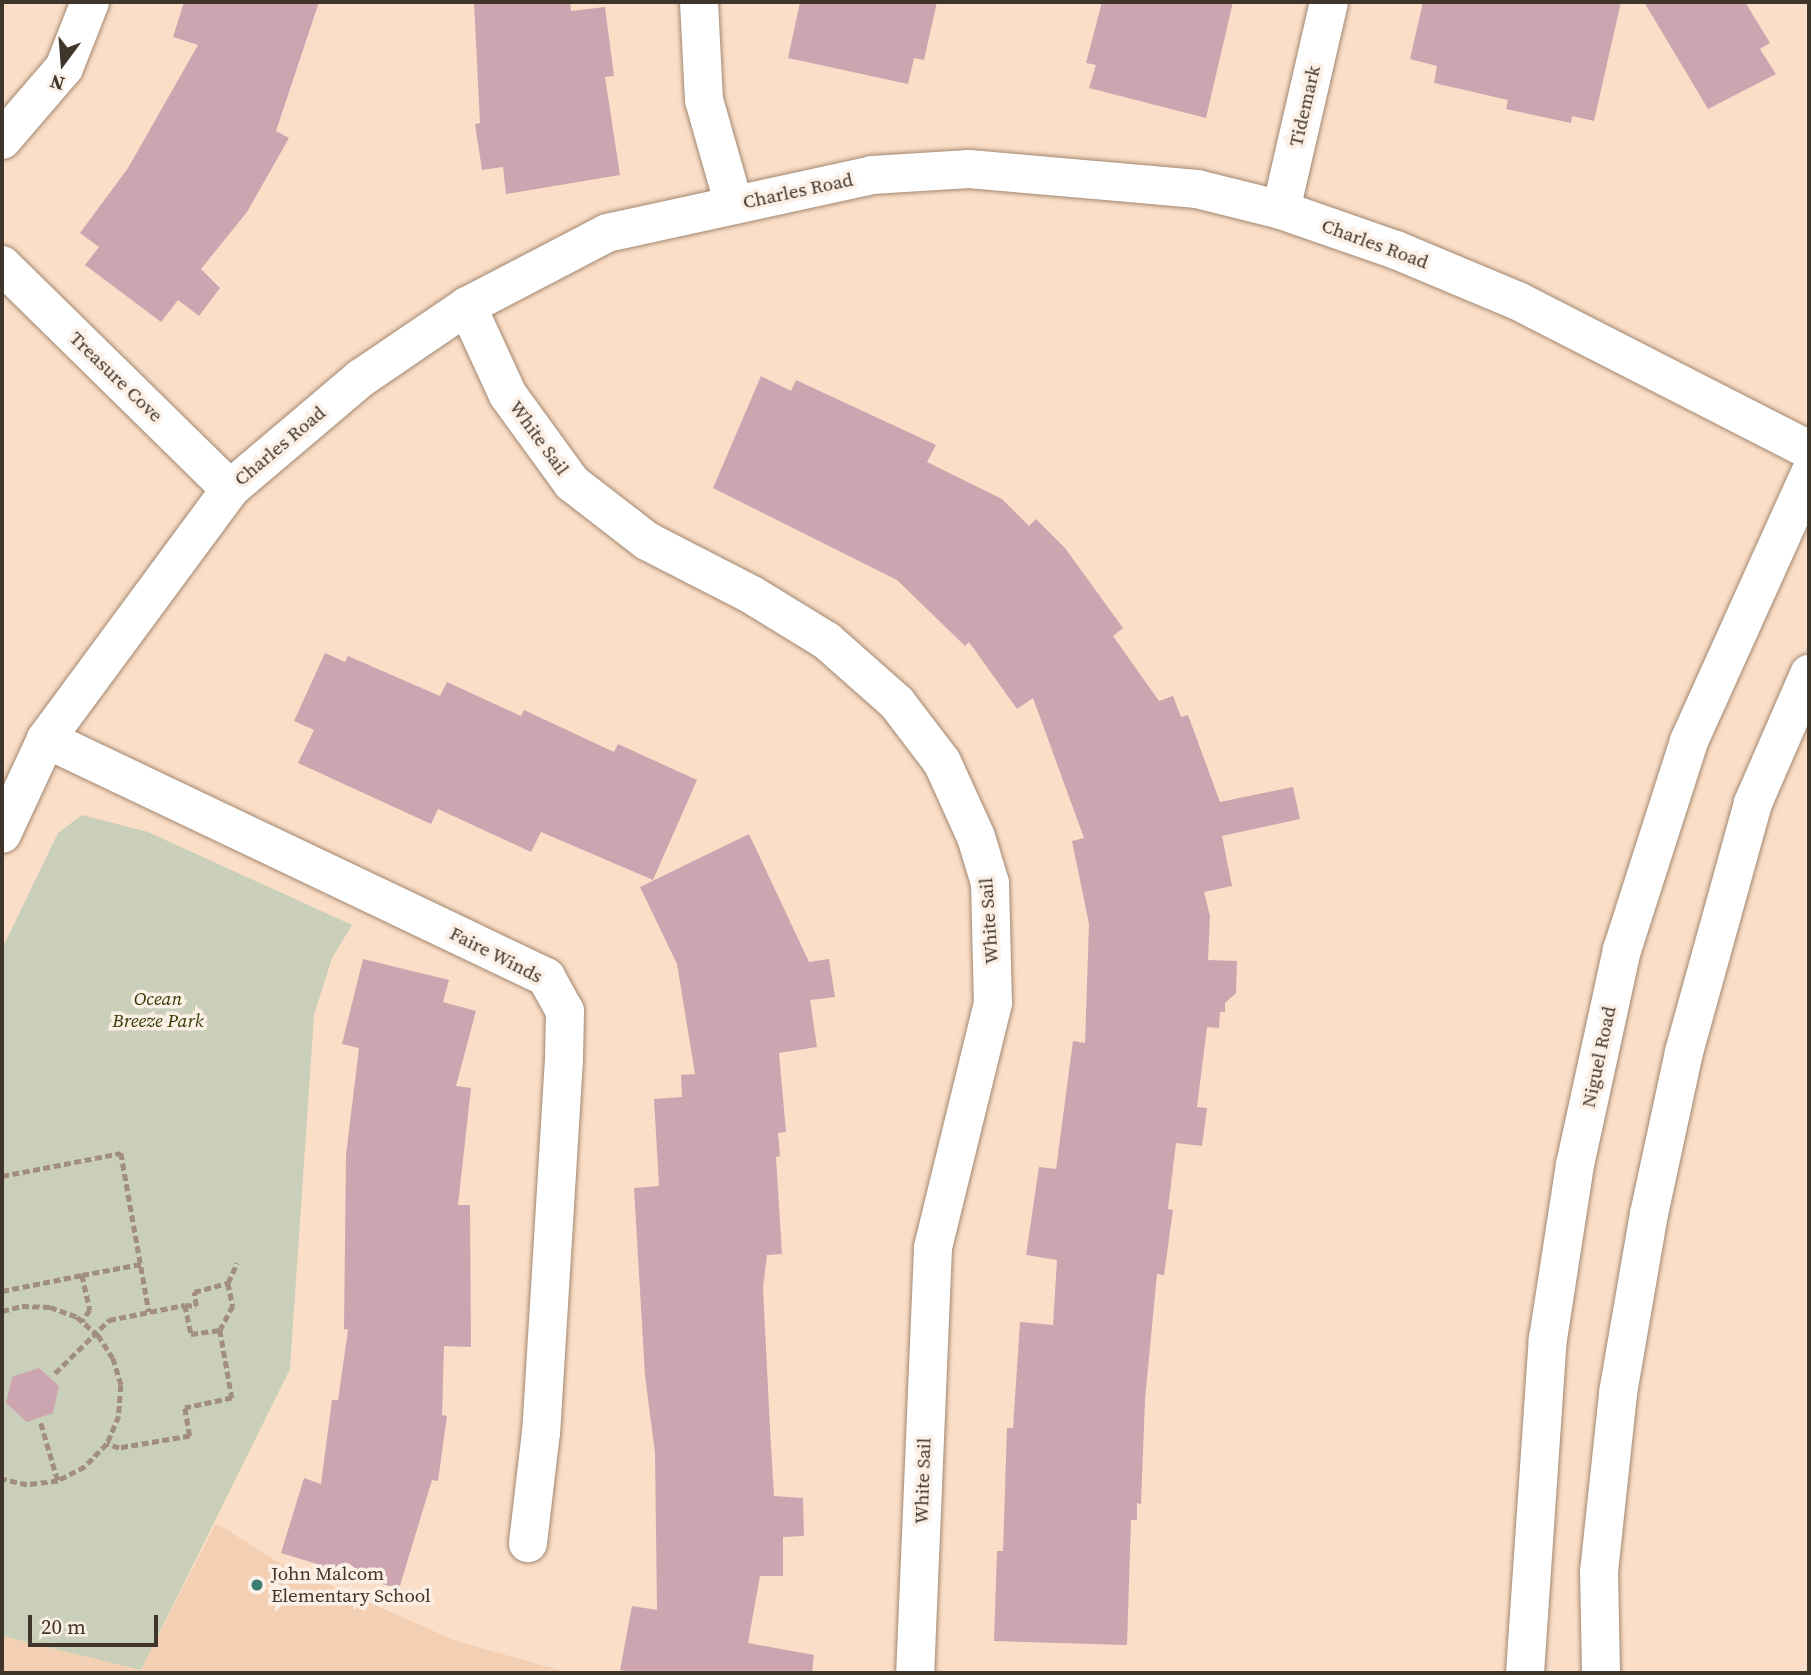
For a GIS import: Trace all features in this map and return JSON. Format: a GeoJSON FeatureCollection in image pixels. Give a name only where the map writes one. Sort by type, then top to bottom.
{"type":"FeatureCollection","features":[{"type":"Feature","properties":{"kind":"street"},"geometry":{"type":"LineString","coordinates":[[2,140],[64,68],[90,2]]}},
{"type":"Feature","properties":{"kind":"street"},"geometry":{"type":"LineString","coordinates":[[699,2],[704,100],[734,205]]}},
{"type":"Feature","properties":{"kind":"street","name":"Tidemark"},"geometry":{"type":"LineString","coordinates":[[1281,210],[1329,2]]}},
{"type":"Feature","properties":{"kind":"street","name":"Charles Road"},"geometry":{"type":"LineString","coordinates":[[2,834],[46,739],[230,489],[360,378],[467,306],[607,233],[872,175],[969,169],[1197,189],[1281,210],[1396,250],[1518,301],[1809,450]]}},
{"type":"Feature","properties":{"kind":"street","name":"Treasure Cove"},"geometry":{"type":"LineString","coordinates":[[2,265],[230,489]]}},
{"type":"Feature","properties":{"kind":"street","name":"White Sail"},"geometry":{"type":"LineString","coordinates":[[467,306],[508,395],[572,483],[647,541],[827,641],[897,703],[942,762],[976,836],[990,883],[993,1003],[933,1248],[915,1673]]}},
{"type":"Feature","properties":{"kind":"street","name":"Niguel Road"},"geometry":{"type":"LineString","coordinates":[[1525,1673],[1548,1339],[1576,1165],[1622,950],[1689,741],[1809,475]]}},
{"type":"Feature","properties":{"kind":"street"},"geometry":{"type":"LineString","coordinates":[[1601,1673],[1599,1572],[1618,1393],[1649,1214],[1684,1052],[1753,803],[1809,674]]}},
{"type":"Feature","properties":{"kind":"street","name":"Faire Winds"},"geometry":{"type":"LineString","coordinates":[[46,739],[546,977],[565,1011],[564,1059],[541,1432],[527,1543]]}},
{"type":"Feature","properties":{"kind":"path"},"geometry":{"type":"LineString","coordinates":[[2,1176],[121,1153],[149,1312]]}},
{"type":"Feature","properties":{"kind":"path"},"geometry":{"type":"LineString","coordinates":[[107,1444],[119,1448],[190,1436],[185,1408],[232,1398],[220,1330],[233,1306],[229,1283],[237,1263]]}},
{"type":"Feature","properties":{"kind":"path"},"geometry":{"type":"LineString","coordinates":[[2,1291],[141,1264]]}},
{"type":"Feature","properties":{"kind":"path"},"geometry":{"type":"LineString","coordinates":[[82,1275],[90,1310],[82,1322]]}},
{"type":"Feature","properties":{"kind":"path"},"geometry":{"type":"LineString","coordinates":[[55,1373],[94,1331],[109,1320],[196,1306],[194,1292],[229,1283]]}},
{"type":"Feature","properties":{"kind":"path"},"geometry":{"type":"LineString","coordinates":[[2,1311],[22,1306],[50,1307],[82,1322],[94,1331],[113,1358],[121,1385],[119,1416],[107,1444],[85,1467],[58,1481],[27,1485],[2,1479]]}},
{"type":"Feature","properties":{"kind":"path"},"geometry":{"type":"LineString","coordinates":[[185,1306],[191,1334],[220,1330]]}},
{"type":"Feature","properties":{"kind":"path"},"geometry":{"type":"LineString","coordinates":[[41,1423],[58,1481]]}},
{"type":"Feature","properties":{"kind":"shaded area","name":"John Malcom Elementary School"},"geometry":{"type":"Polygon","coordinates":[[[216,1523],[278,1562],[456,1641],[570,1673],[2,1673],[2,1636],[141,1670],[216,1523]]]}},
{"type":"Feature","properties":{"kind":"green space","name":"Ocean Breeze Park"},"geometry":{"type":"Polygon","coordinates":[[[82,815],[148,832],[352,925],[332,958],[314,1015],[290,1369],[141,1670],[2,1636],[2,949],[58,833],[82,815]]]}},
{"type":"Feature","properties":{"kind":"building"},"geometry":{"type":"Polygon","coordinates":[[[184,2],[319,2],[276,131],[289,138],[247,212],[201,269],[220,288],[199,316],[178,300],[161,322],[85,265],[99,247],[80,233],[128,168],[198,45],[173,37],[184,2]]]}},
{"type":"Feature","properties":{"kind":"building"},"geometry":{"type":"Polygon","coordinates":[[[474,2],[570,2],[571,11],[605,7],[614,76],[605,77],[620,175],[506,194],[503,167],[482,170],[475,124],[480,123],[474,2]]]}},
{"type":"Feature","properties":{"kind":"building"},"geometry":{"type":"Polygon","coordinates":[[[800,2],[937,2],[924,60],[914,58],[908,84],[788,58],[800,2]]]}},
{"type":"Feature","properties":{"kind":"building"},"geometry":{"type":"Polygon","coordinates":[[[1102,2],[1233,2],[1206,118],[1089,88],[1096,65],[1086,63],[1102,2]]]}},
{"type":"Feature","properties":{"kind":"building"},"geometry":{"type":"Polygon","coordinates":[[[1423,2],[1621,2],[1594,121],[1572,116],[1571,123],[1506,109],[1508,100],[1434,83],[1437,66],[1410,59],[1423,2]]]}},
{"type":"Feature","properties":{"kind":"building"},"geometry":{"type":"Polygon","coordinates":[[[1644,2],[1745,2],[1770,43],[1760,49],[1776,74],[1708,109],[1644,2]]]}},
{"type":"Feature","properties":{"kind":"building"},"geometry":{"type":"Polygon","coordinates":[[[761,376],[791,391],[796,380],[936,445],[927,462],[1002,499],[1029,526],[1036,519],[1065,548],[1123,628],[1113,636],[1159,701],[1173,696],[1181,717],[1188,715],[1220,802],[1293,787],[1300,819],[1222,836],[1232,886],[1204,892],[1210,916],[1208,960],[1237,961],[1236,993],[1225,1003],[1225,1012],[1220,1012],[1219,1028],[1207,1027],[1197,1107],[1207,1108],[1202,1146],[1176,1143],[1168,1209],[1173,1210],[1164,1275],[1157,1274],[1145,1400],[1141,1504],[1137,1503],[1137,1520],[1131,1520],[1127,1645],[994,1641],[997,1551],[1003,1551],[1007,1428],[1013,1428],[1020,1322],[1053,1325],[1057,1260],[1026,1255],[1039,1167],[1056,1169],[1073,1041],[1085,1043],[1089,924],[1072,841],[1084,838],[1033,698],[1017,709],[969,642],[965,646],[897,580],[713,488],[761,376]]]}},
{"type":"Feature","properties":{"kind":"building"},"geometry":{"type":"Polygon","coordinates":[[[325,653],[345,662],[348,656],[440,696],[447,682],[521,716],[524,710],[614,752],[618,744],[697,780],[653,880],[541,832],[531,852],[438,809],[431,824],[298,763],[314,730],[294,721],[325,653]]]}},
{"type":"Feature","properties":{"kind":"building"},"geometry":{"type":"Polygon","coordinates":[[[749,834],[809,962],[829,959],[835,997],[810,1000],[817,1047],[779,1053],[786,1132],[778,1133],[780,1156],[776,1157],[782,1254],[767,1255],[763,1288],[770,1429],[774,1496],[803,1498],[804,1536],[783,1537],[783,1576],[760,1576],[748,1643],[814,1655],[812,1673],[640,1673],[620,1670],[632,1606],[657,1610],[655,1453],[645,1376],[634,1188],[659,1186],[654,1099],[682,1097],[681,1075],[695,1074],[677,964],[640,887],[749,834]]]}},
{"type":"Feature","properties":{"kind":"building"},"geometry":{"type":"Polygon","coordinates":[[[363,959],[449,980],[443,1002],[476,1011],[456,1086],[471,1088],[458,1205],[470,1205],[471,1347],[444,1346],[442,1415],[447,1416],[438,1481],[432,1480],[399,1589],[281,1553],[304,1478],[321,1484],[332,1400],[338,1400],[348,1330],[344,1329],[346,1155],[359,1048],[342,1044],[363,959]]]}},
{"type":"Feature","properties":{"kind":"building"},"geometry":{"type":"Polygon","coordinates":[[[39,1368],[59,1386],[53,1413],[27,1422],[6,1403],[12,1377],[39,1368]]]}},
{"type":"Feature","properties":{"kind":"place","name":"John Malcom Elementary School"},"geometry":{"type":"Point","coordinates":[257,1585]}}]}
